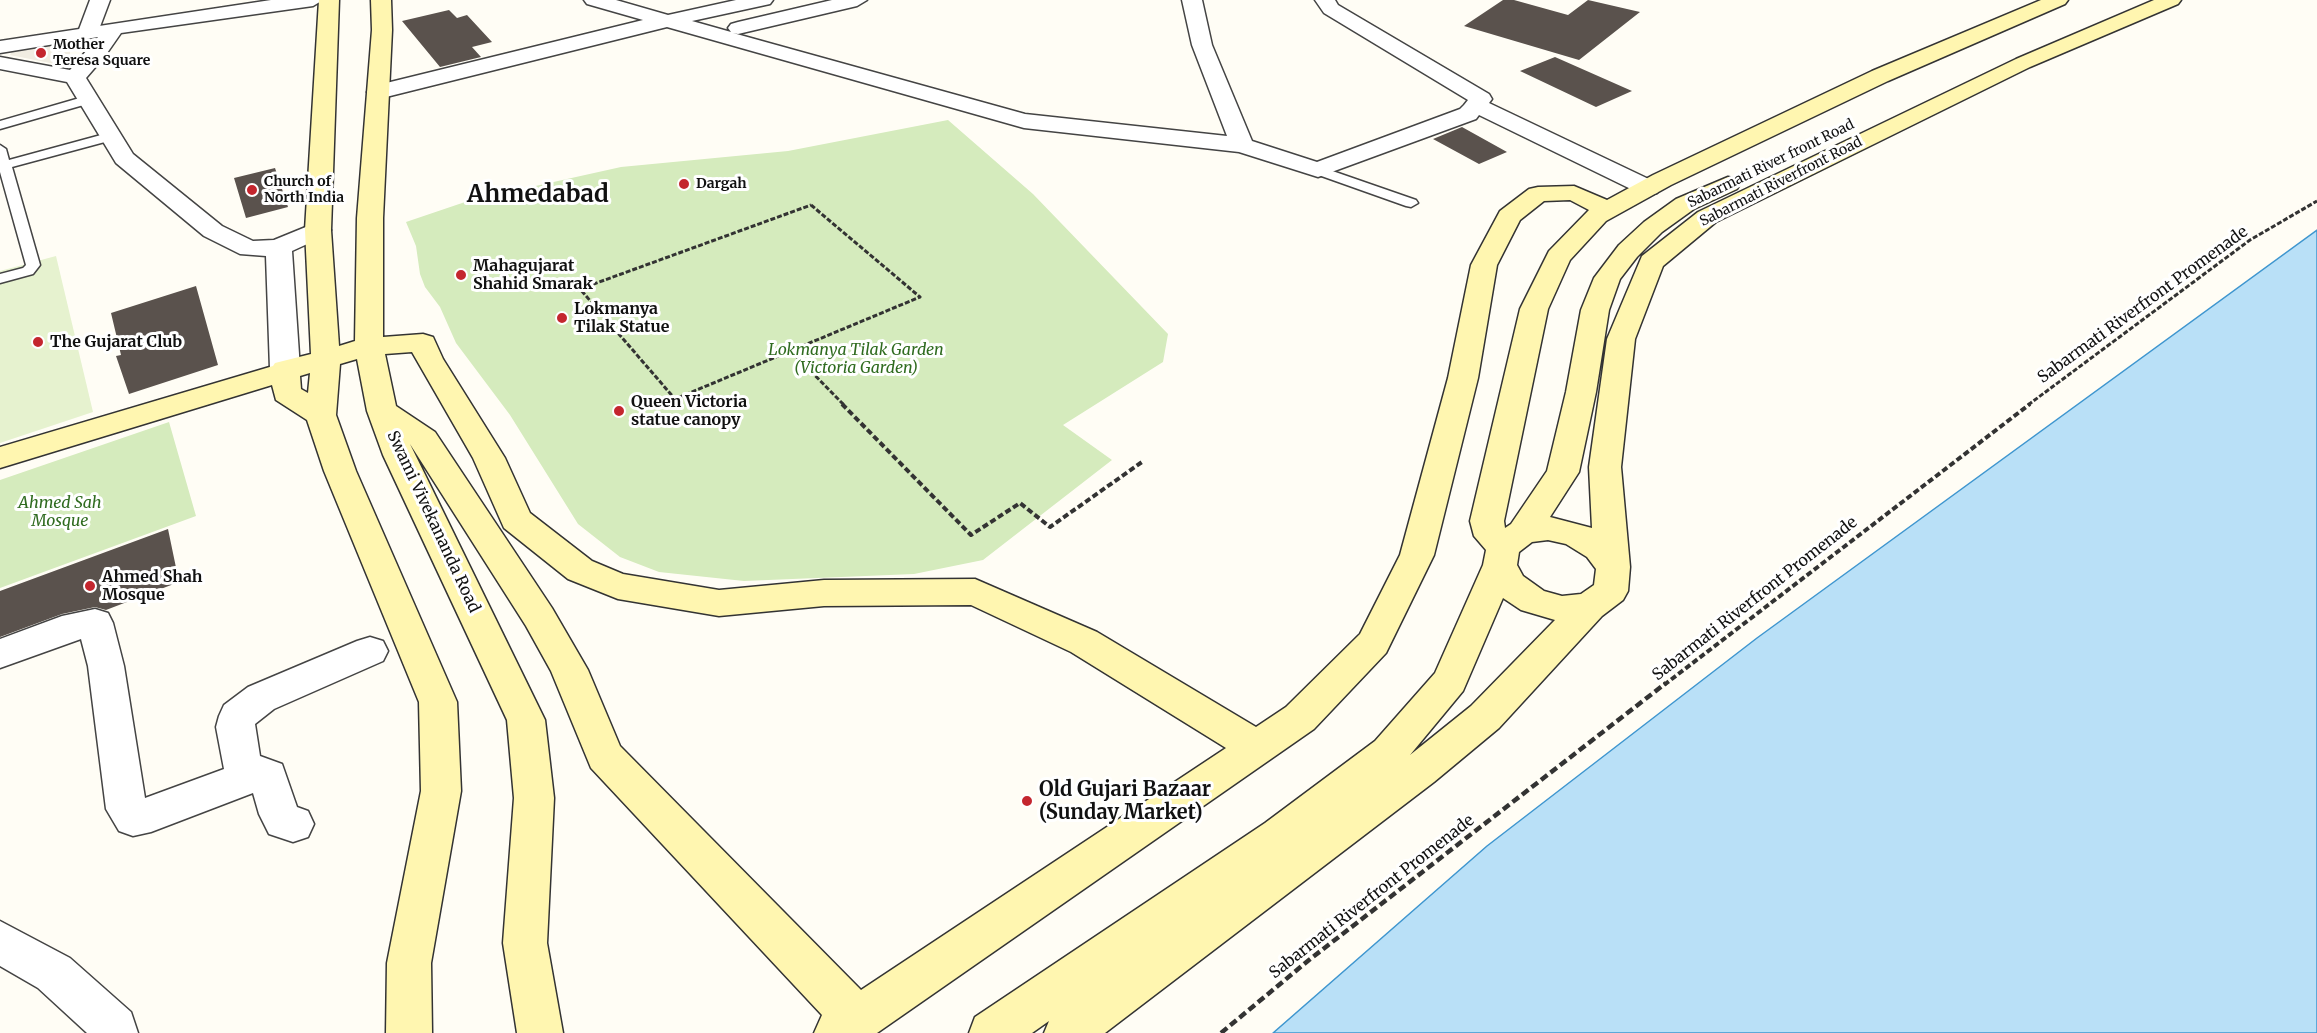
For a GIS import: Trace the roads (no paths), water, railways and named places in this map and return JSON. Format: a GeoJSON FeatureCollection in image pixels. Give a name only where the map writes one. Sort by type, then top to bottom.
{"type":"FeatureCollection","features":[{"type":"Feature","properties":{"kind":"main road"},"geometry":{"type":"LineString","coordinates":[[328,0],[318,230],[326,359],[321,415],[350,493],[438,702],[441,791],[409,963],[409,1033]]}},
{"type":"Feature","properties":{"kind":"main road","name":"Swami Vivekananda Road"},"geometry":{"type":"LineString","coordinates":[[381,0],[370,218],[369,346],[382,411],[409,477],[526,720],[534,798],[525,943],[540,1033]]}},
{"type":"Feature","properties":{"kind":"main road"},"geometry":{"type":"LineString","coordinates":[[1508,548],[1491,536],[1487,521],[1534,309],[1558,257],[1597,216],[1648,188],[1880,76],[2058,0]]}},
{"type":"Feature","properties":{"kind":"main road","name":"Sabarmati River front Road"},"geometry":{"type":"LineString","coordinates":[[992,1033],[1280,836],[1389,752],[1450,681],[1508,548],[1563,472],[1581,393],[1595,310],[1607,278],[1628,251],[1653,227],[1685,204],[1764,166],[1982,66],[2138,0]]}},
{"type":"Feature","properties":{"kind":"main road","name":"Sabarmati Riverfront Road"},"geometry":{"type":"LineString","coordinates":[[1613,567],[1607,516],[1605,467],[1621,339],[1651,262],[1707,217],[2023,63],[2171,0]]}},
{"type":"Feature","properties":{"kind":"main road"},"geometry":{"type":"LineString","coordinates":[[382,411],[424,439],[544,626],[568,670],[605,756],[847,1026],[1300,718],[1373,643],[1417,555],[1463,378],[1484,265],[1509,216],[1538,194],[1574,193],[1607,210]]}},
{"type":"Feature","properties":{"kind":"main road"},"geometry":{"type":"LineString","coordinates":[[0,458],[285,369],[369,346],[423,343],[429,359],[489,458],[516,520],[580,570],[618,586],[719,603],[824,593],[975,592],[1084,642],[1257,747]]}},
{"type":"Feature","properties":{"kind":"main road"},"geometry":{"type":"LineString","coordinates":[[285,369],[287,393],[321,415]]}},
{"type":"Feature","properties":{"kind":"main road"},"geometry":{"type":"LineString","coordinates":[[1067,1033],[1457,740],[1485,717],[1589,607],[1611,591],[1613,567],[1599,548],[1576,534],[1548,528],[1508,548]]}},
{"type":"Feature","properties":{"kind":"main road"},"geometry":{"type":"LineString","coordinates":[[1508,548],[1510,585],[1533,601],[1562,609],[1589,607]]}},
{"type":"Feature","properties":{"kind":"street"},"geometry":{"type":"LineString","coordinates":[[88,32],[100,0]]}},
{"type":"Feature","properties":{"kind":"street"},"geometry":{"type":"LineString","coordinates":[[0,47],[114,28],[313,0]]}},
{"type":"Feature","properties":{"kind":"street"},"geometry":{"type":"LineString","coordinates":[[594,0],[1024,121],[1242,145],[1318,170],[1468,114],[1481,99],[1335,3]]}},
{"type":"Feature","properties":{"kind":"street"},"geometry":{"type":"LineString","coordinates":[[378,92],[667,20],[763,0]]}},
{"type":"Feature","properties":{"kind":"street"},"geometry":{"type":"LineString","coordinates":[[716,34],[764,20],[857,0]]}},
{"type":"Feature","properties":{"kind":"street"},"geometry":{"type":"LineString","coordinates":[[1192,0],[1202,45],[1242,145]]}},
{"type":"Feature","properties":{"kind":"street"},"geometry":{"type":"LineString","coordinates":[[75,77],[98,52],[114,28]]}},
{"type":"Feature","properties":{"kind":"street"},"geometry":{"type":"LineString","coordinates":[[0,63],[75,77],[124,158],[213,231],[249,249],[279,247],[318,230]]}},
{"type":"Feature","properties":{"kind":"street"},"geometry":{"type":"LineString","coordinates":[[1475,105],[1648,188]]}},
{"type":"Feature","properties":{"kind":"street"},"geometry":{"type":"LineString","coordinates":[[279,247],[285,369]]}},
{"type":"Feature","properties":{"kind":"street"},"geometry":{"type":"LineString","coordinates":[[0,654],[75,626],[95,623],[106,666],[126,810],[133,818],[151,814],[245,776],[261,772],[268,776],[279,814],[284,821],[293,824]]}},
{"type":"Feature","properties":{"kind":"street"},"geometry":{"type":"LineString","coordinates":[[245,776],[235,727],[238,716],[261,698],[370,651]]}},
{"type":"Feature","properties":{"kind":"street"},"geometry":{"type":"LineString","coordinates":[[0,942],[54,973],[115,1029],[115,1033]]}},
{"type":"Feature","properties":{"kind":"lane"},"geometry":{"type":"LineString","coordinates":[[0,125],[90,99]]}},
{"type":"Feature","properties":{"kind":"lane"},"geometry":{"type":"LineString","coordinates":[[5,165],[111,136]]}},
{"type":"Feature","properties":{"kind":"lane"},"geometry":{"type":"LineString","coordinates":[[0,149],[33,265],[28,271],[0,279]]}},
{"type":"Feature","properties":{"kind":"lane"},"geometry":{"type":"LineString","coordinates":[[1318,170],[1411,203]]}},
{"type":"Feature","properties":{"kind":"water"},"geometry":{"type":"Polygon","coordinates":[[[2317,230],[2317,1033],[1273,1033],[1487,846],[1757,638],[2317,230]]]}},
{"type":"Feature","properties":{"kind":"place","name":"Mother Teresa Square"},"geometry":{"type":"Point","coordinates":[41,53]}},
{"type":"Feature","properties":{"kind":"place","name":"Dargah"},"geometry":{"type":"Point","coordinates":[684,184]}},
{"type":"Feature","properties":{"kind":"place","name":"Church of North India"},"geometry":{"type":"Point","coordinates":[252,190]}},
{"type":"Feature","properties":{"kind":"place","name":"Mahagujarat Shahid Smarak"},"geometry":{"type":"Point","coordinates":[461,275]}},
{"type":"Feature","properties":{"kind":"place","name":"Lokmanya Tilak Statue"},"geometry":{"type":"Point","coordinates":[562,318]}},
{"type":"Feature","properties":{"kind":"place","name":"The Gujarat Club"},"geometry":{"type":"Point","coordinates":[38,342]}},
{"type":"Feature","properties":{"kind":"place","name":"Queen Victoria statue canopy"},"geometry":{"type":"Point","coordinates":[619,411]}},
{"type":"Feature","properties":{"kind":"place","name":"Ahmed Shah Mosque"},"geometry":{"type":"Point","coordinates":[90,586]}},
{"type":"Feature","properties":{"kind":"place","name":"Old Gujari Bazaar (Sunday Market)"},"geometry":{"type":"Point","coordinates":[1027,801]}},
{"type":"Feature","properties":{"kind":"district","name":"Ahmedabad"},"geometry":{"type":"Point","coordinates":[538,195]}},
{"type":"Feature","properties":{"kind":"park label","name":"Lokmanya Tilak Garden (Victoria Garden)"},"geometry":{"type":"Point","coordinates":[856,359]}},
{"type":"Feature","properties":{"kind":"park label","name":"Ahmed Sah Mosque"},"geometry":{"type":"Point","coordinates":[60,512]}}]}
